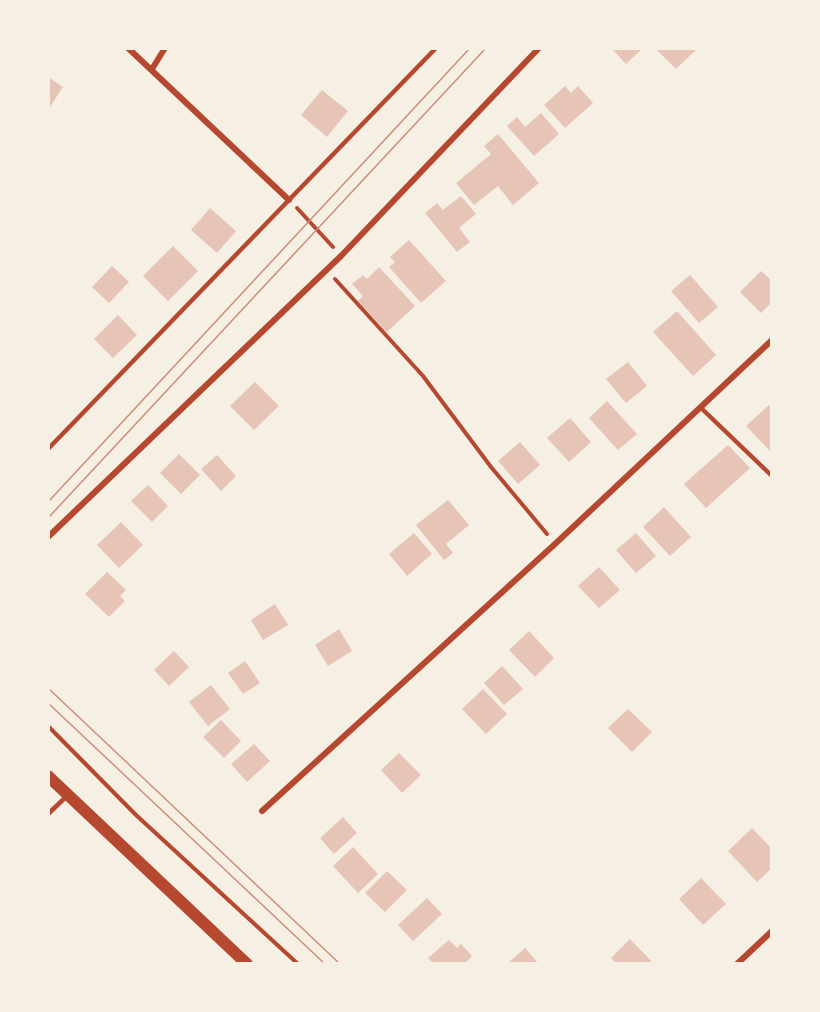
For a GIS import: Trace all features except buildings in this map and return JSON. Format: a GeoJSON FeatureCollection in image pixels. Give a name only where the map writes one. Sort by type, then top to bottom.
{"type":"FeatureCollection","features":[{"type":"Feature","properties":{"kind":"main road"},"geometry":{"type":"LineString","coordinates":[[48,776],[247,964]]}},
{"type":"Feature","properties":{"kind":"street"},"geometry":{"type":"LineString","coordinates":[[128,48],[290,200]]}},
{"type":"Feature","properties":{"kind":"street"},"geometry":{"type":"LineString","coordinates":[[152,69],[165,48]]}},
{"type":"Feature","properties":{"kind":"street"},"geometry":{"type":"LineString","coordinates":[[48,537],[342,256],[539,48]]}},
{"type":"Feature","properties":{"kind":"street"},"geometry":{"type":"LineString","coordinates":[[262,811],[555,544],[772,340]]}},
{"type":"Feature","properties":{"kind":"street"},"geometry":{"type":"LineString","coordinates":[[736,964],[772,931]]}},
{"type":"Feature","properties":{"kind":"lane"},"geometry":{"type":"LineString","coordinates":[[48,449],[436,48]]}},
{"type":"Feature","properties":{"kind":"lane"},"geometry":{"type":"LineString","coordinates":[[700,407],[772,476]]}},
{"type":"Feature","properties":{"kind":"lane"},"geometry":{"type":"LineString","coordinates":[[48,814],[68,795]]}},
{"type":"Feature","properties":{"kind":"path"},"geometry":{"type":"LineString","coordinates":[[290,200],[342,256]]}},
{"type":"Feature","properties":{"kind":"path"},"geometry":{"type":"LineString","coordinates":[[327,270],[423,376],[491,467],[555,544]]}},
{"type":"Feature","properties":{"kind":"path"},"geometry":{"type":"LineString","coordinates":[[48,726],[136,815],[297,964]]}},
{"type":"Feature","properties":{"kind":"tram line"},"geometry":{"type":"LineString","coordinates":[[48,502],[470,48]]}},
{"type":"Feature","properties":{"kind":"tram line"},"geometry":{"type":"LineString","coordinates":[[48,518],[486,48]]}},
{"type":"Feature","properties":{"kind":"tram line"},"geometry":{"type":"LineString","coordinates":[[48,688],[340,964]]}},
{"type":"Feature","properties":{"kind":"tram line"},"geometry":{"type":"LineString","coordinates":[[48,703],[325,964]]}}]}
